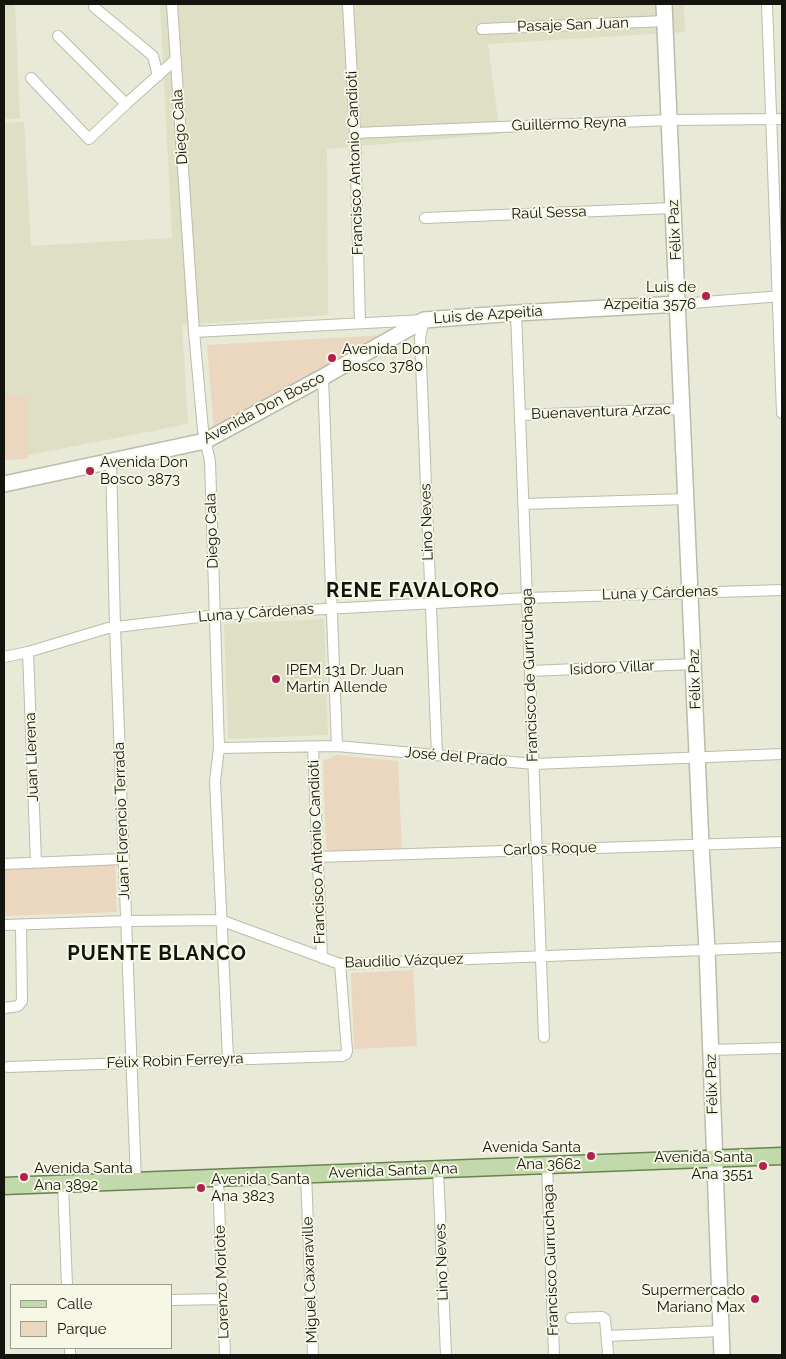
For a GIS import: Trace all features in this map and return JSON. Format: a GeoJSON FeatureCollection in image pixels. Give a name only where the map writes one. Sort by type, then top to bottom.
{"type":"FeatureCollection","features":[{"type":"Feature","properties":{"kind":"main road","name":"Félix Paz"},"geometry":{"type":"LineString","coordinates":[[664,4],[707,949],[722,1355]]}},
{"type":"Feature","properties":{"kind":"main road","name":"Luis de Azpeitía"},"geometry":{"type":"LineString","coordinates":[[424,320],[679,304]]}},
{"type":"Feature","properties":{"kind":"main road","name":"Avenida Don Bosco"},"geometry":{"type":"LineString","coordinates":[[4,484],[205,441],[323,378],[424,320]]}},
{"type":"Feature","properties":{"kind":"main road","name":"Avenida Santa Ana"},"geometry":{"type":"LineString","coordinates":[[4,1186],[782,1156]]}},
{"type":"Feature","properties":{"kind":"street","name":"Diego Cala"},"geometry":{"type":"LineString","coordinates":[[172,4],[194,332],[205,441],[210,460],[219,748],[215,781],[220,920],[228,1058]]}},
{"type":"Feature","properties":{"kind":"street","name":"Francisco Antonio Candioti"},"geometry":{"type":"LineString","coordinates":[[348,4],[355,133],[360,323]]}},
{"type":"Feature","properties":{"kind":"street"},"geometry":{"type":"LineString","coordinates":[[767,4],[777,119],[782,413]]}},
{"type":"Feature","properties":{"kind":"street"},"geometry":{"type":"LineString","coordinates":[[94,7],[153,56],[158,76]]}},
{"type":"Feature","properties":{"kind":"street","name":"Pasaje San Juan"},"geometry":{"type":"LineString","coordinates":[[482,28],[665,21]]}},
{"type":"Feature","properties":{"kind":"street"},"geometry":{"type":"LineString","coordinates":[[58,36],[126,104]]}},
{"type":"Feature","properties":{"kind":"street"},"geometry":{"type":"LineString","coordinates":[[31,78],[90,139],[175,60]]}},
{"type":"Feature","properties":{"kind":"street","name":"Guillermo Reyna"},"geometry":{"type":"LineString","coordinates":[[355,133],[670,120],[777,119]]}},
{"type":"Feature","properties":{"kind":"street","name":"Raúl Sessa"},"geometry":{"type":"LineString","coordinates":[[425,218],[674,208]]}},
{"type":"Feature","properties":{"kind":"street","name":"Luis de Azpeitía"},"geometry":{"type":"LineString","coordinates":[[679,304],[780,296]]}},
{"type":"Feature","properties":{"kind":"street","name":"Francisco de Gurruchaga"},"geometry":{"type":"LineString","coordinates":[[516,313],[544,1037]]}},
{"type":"Feature","properties":{"kind":"street","name":"Luis de Azpeitía"},"geometry":{"type":"LineString","coordinates":[[194,332],[424,320]]}},
{"type":"Feature","properties":{"kind":"street","name":"Lino Neves"},"geometry":{"type":"LineString","coordinates":[[424,320],[420,337],[437,755]]}},
{"type":"Feature","properties":{"kind":"street","name":"Francisco Antonio Candioti"},"geometry":{"type":"LineString","coordinates":[[323,378],[337,746]]}},
{"type":"Feature","properties":{"kind":"street","name":"Buenaventura Arzac"},"geometry":{"type":"LineString","coordinates":[[520,415],[683,410]]}},
{"type":"Feature","properties":{"kind":"street","name":"Juan Florencio Terrada"},"geometry":{"type":"LineString","coordinates":[[111,461],[123,859],[136,1181]]}},
{"type":"Feature","properties":{"kind":"street"},"geometry":{"type":"LineString","coordinates":[[523,504],[687,500]]}},
{"type":"Feature","properties":{"kind":"street","name":"Luna y Cárdenas"},"geometry":{"type":"LineString","coordinates":[[4,658],[115,626],[216,615],[331,608],[431,605],[527,598],[782,590]]}},
{"type":"Feature","properties":{"kind":"street","name":"Juan Llerena"},"geometry":{"type":"LineString","coordinates":[[28,652],[36,862]]}},
{"type":"Feature","properties":{"kind":"street","name":"Isidoro Villar"},"geometry":{"type":"LineString","coordinates":[[530,671],[694,664]]}},
{"type":"Feature","properties":{"kind":"street","name":"José del Prado"},"geometry":{"type":"LineString","coordinates":[[219,748],[337,746],[534,764],[782,754]]}},
{"type":"Feature","properties":{"kind":"street","name":"Francisco Antonio Candioti"},"geometry":{"type":"LineString","coordinates":[[313,747],[322,958]]}},
{"type":"Feature","properties":{"kind":"street","name":"Carlos Roque"},"geometry":{"type":"LineString","coordinates":[[318,856],[782,842]]}},
{"type":"Feature","properties":{"kind":"street"},"geometry":{"type":"LineString","coordinates":[[4,864],[123,859]]}},
{"type":"Feature","properties":{"kind":"street","name":"Baudilio Vázquez"},"geometry":{"type":"LineString","coordinates":[[4,925],[220,920],[340,964],[782,947]]}},
{"type":"Feature","properties":{"kind":"street"},"geometry":{"type":"LineString","coordinates":[[4,1008],[18,1006],[22,1001],[21,925]]}},
{"type":"Feature","properties":{"kind":"street","name":"Félix Robin Ferreyra"},"geometry":{"type":"LineString","coordinates":[[8,1066],[342,1056],[347,1051],[340,964]]}},
{"type":"Feature","properties":{"kind":"street"},"geometry":{"type":"LineString","coordinates":[[710,1050],[782,1048]]}},
{"type":"Feature","properties":{"kind":"street","name":"Francisco Gurruchaga"},"geometry":{"type":"LineString","coordinates":[[547,1165],[554,1355]]}},
{"type":"Feature","properties":{"kind":"street","name":"Lino Neves"},"geometry":{"type":"LineString","coordinates":[[438,1169],[446,1355]]}},
{"type":"Feature","properties":{"kind":"street","name":"Miguel Caxaraville"},"geometry":{"type":"LineString","coordinates":[[306,1174],[313,1355]]}},
{"type":"Feature","properties":{"kind":"street","name":"Lorenzo Morlote"},"geometry":{"type":"LineString","coordinates":[[218,1178],[224,1355]]}},
{"type":"Feature","properties":{"kind":"street"},"geometry":{"type":"LineString","coordinates":[[63,1184],[67,1284]]}},
{"type":"Feature","properties":{"kind":"street"},"geometry":{"type":"LineString","coordinates":[[172,1300],[222,1299]]}},
{"type":"Feature","properties":{"kind":"street"},"geometry":{"type":"LineString","coordinates":[[571,1318],[602,1317],[605,1319],[608,1336],[607,1355]]}},
{"type":"Feature","properties":{"kind":"street"},"geometry":{"type":"LineString","coordinates":[[608,1336],[721,1331]]}},
{"type":"Feature","properties":{"kind":"shaded area"},"geometry":{"type":"Polygon","coordinates":[[[4,4],[15,4],[20,119],[4,119],[4,4]]]}},
{"type":"Feature","properties":{"kind":"shaded area"},"geometry":{"type":"Polygon","coordinates":[[[160,4],[684,4],[685,32],[488,44],[500,134],[327,149],[328,315],[182,325],[188,424],[4,460],[4,123],[24,122],[31,246],[172,238],[160,4]]]}},
{"type":"Feature","properties":{"kind":"shaded area","name":"IPEM 131 Dr. Juan Martín Allende"},"geometry":{"type":"Polygon","coordinates":[[[324,619],[328,735],[228,739],[224,624],[324,619]]]}},
{"type":"Feature","properties":{"kind":"green space"},"geometry":{"type":"Polygon","coordinates":[[[388,335],[214,430],[207,345],[388,335]]]}},
{"type":"Feature","properties":{"kind":"green space"},"geometry":{"type":"Polygon","coordinates":[[[4,395],[27,395],[28,459],[4,460],[4,395]]]}},
{"type":"Feature","properties":{"kind":"green space"},"geometry":{"type":"Polygon","coordinates":[[[337,755],[398,761],[402,851],[332,853],[326,847],[323,761],[337,755]]]}},
{"type":"Feature","properties":{"kind":"green space"},"geometry":{"type":"Polygon","coordinates":[[[115,865],[117,912],[4,916],[4,869],[115,865]]]}},
{"type":"Feature","properties":{"kind":"green space"},"geometry":{"type":"Polygon","coordinates":[[[413,970],[417,1046],[354,1049],[351,973],[413,970]]]}},
{"type":"Feature","properties":{"kind":"place","name":"Luis de Azpeitía 3576"},"geometry":{"type":"Point","coordinates":[706,296]}},
{"type":"Feature","properties":{"kind":"place","name":"Avenida Don Bosco 3780"},"geometry":{"type":"Point","coordinates":[332,358]}},
{"type":"Feature","properties":{"kind":"place","name":"Avenida Don Bosco 3873"},"geometry":{"type":"Point","coordinates":[90,471]}},
{"type":"Feature","properties":{"kind":"place","name":"IPEM 131 Dr. Juan Martín Allende"},"geometry":{"type":"Point","coordinates":[276,679]}},
{"type":"Feature","properties":{"kind":"place","name":"Avenida Santa Ana 3662"},"geometry":{"type":"Point","coordinates":[591,1156]}},
{"type":"Feature","properties":{"kind":"place","name":"Avenida Santa Ana 3551"},"geometry":{"type":"Point","coordinates":[763,1166]}},
{"type":"Feature","properties":{"kind":"place","name":"Avenida Santa Ana 3892"},"geometry":{"type":"Point","coordinates":[24,1177]}},
{"type":"Feature","properties":{"kind":"place","name":"Avenida Santa Ana 3823"},"geometry":{"type":"Point","coordinates":[201,1188]}},
{"type":"Feature","properties":{"kind":"place","name":"Supermercado Mariano Max"},"geometry":{"type":"Point","coordinates":[755,1299]}},
{"type":"Feature","properties":{"kind":"district","name":"RENE FAVALORO"},"geometry":{"type":"Point","coordinates":[413,591]}},
{"type":"Feature","properties":{"kind":"district","name":"PUENTE BLANCO"},"geometry":{"type":"Point","coordinates":[157,954]}}]}
